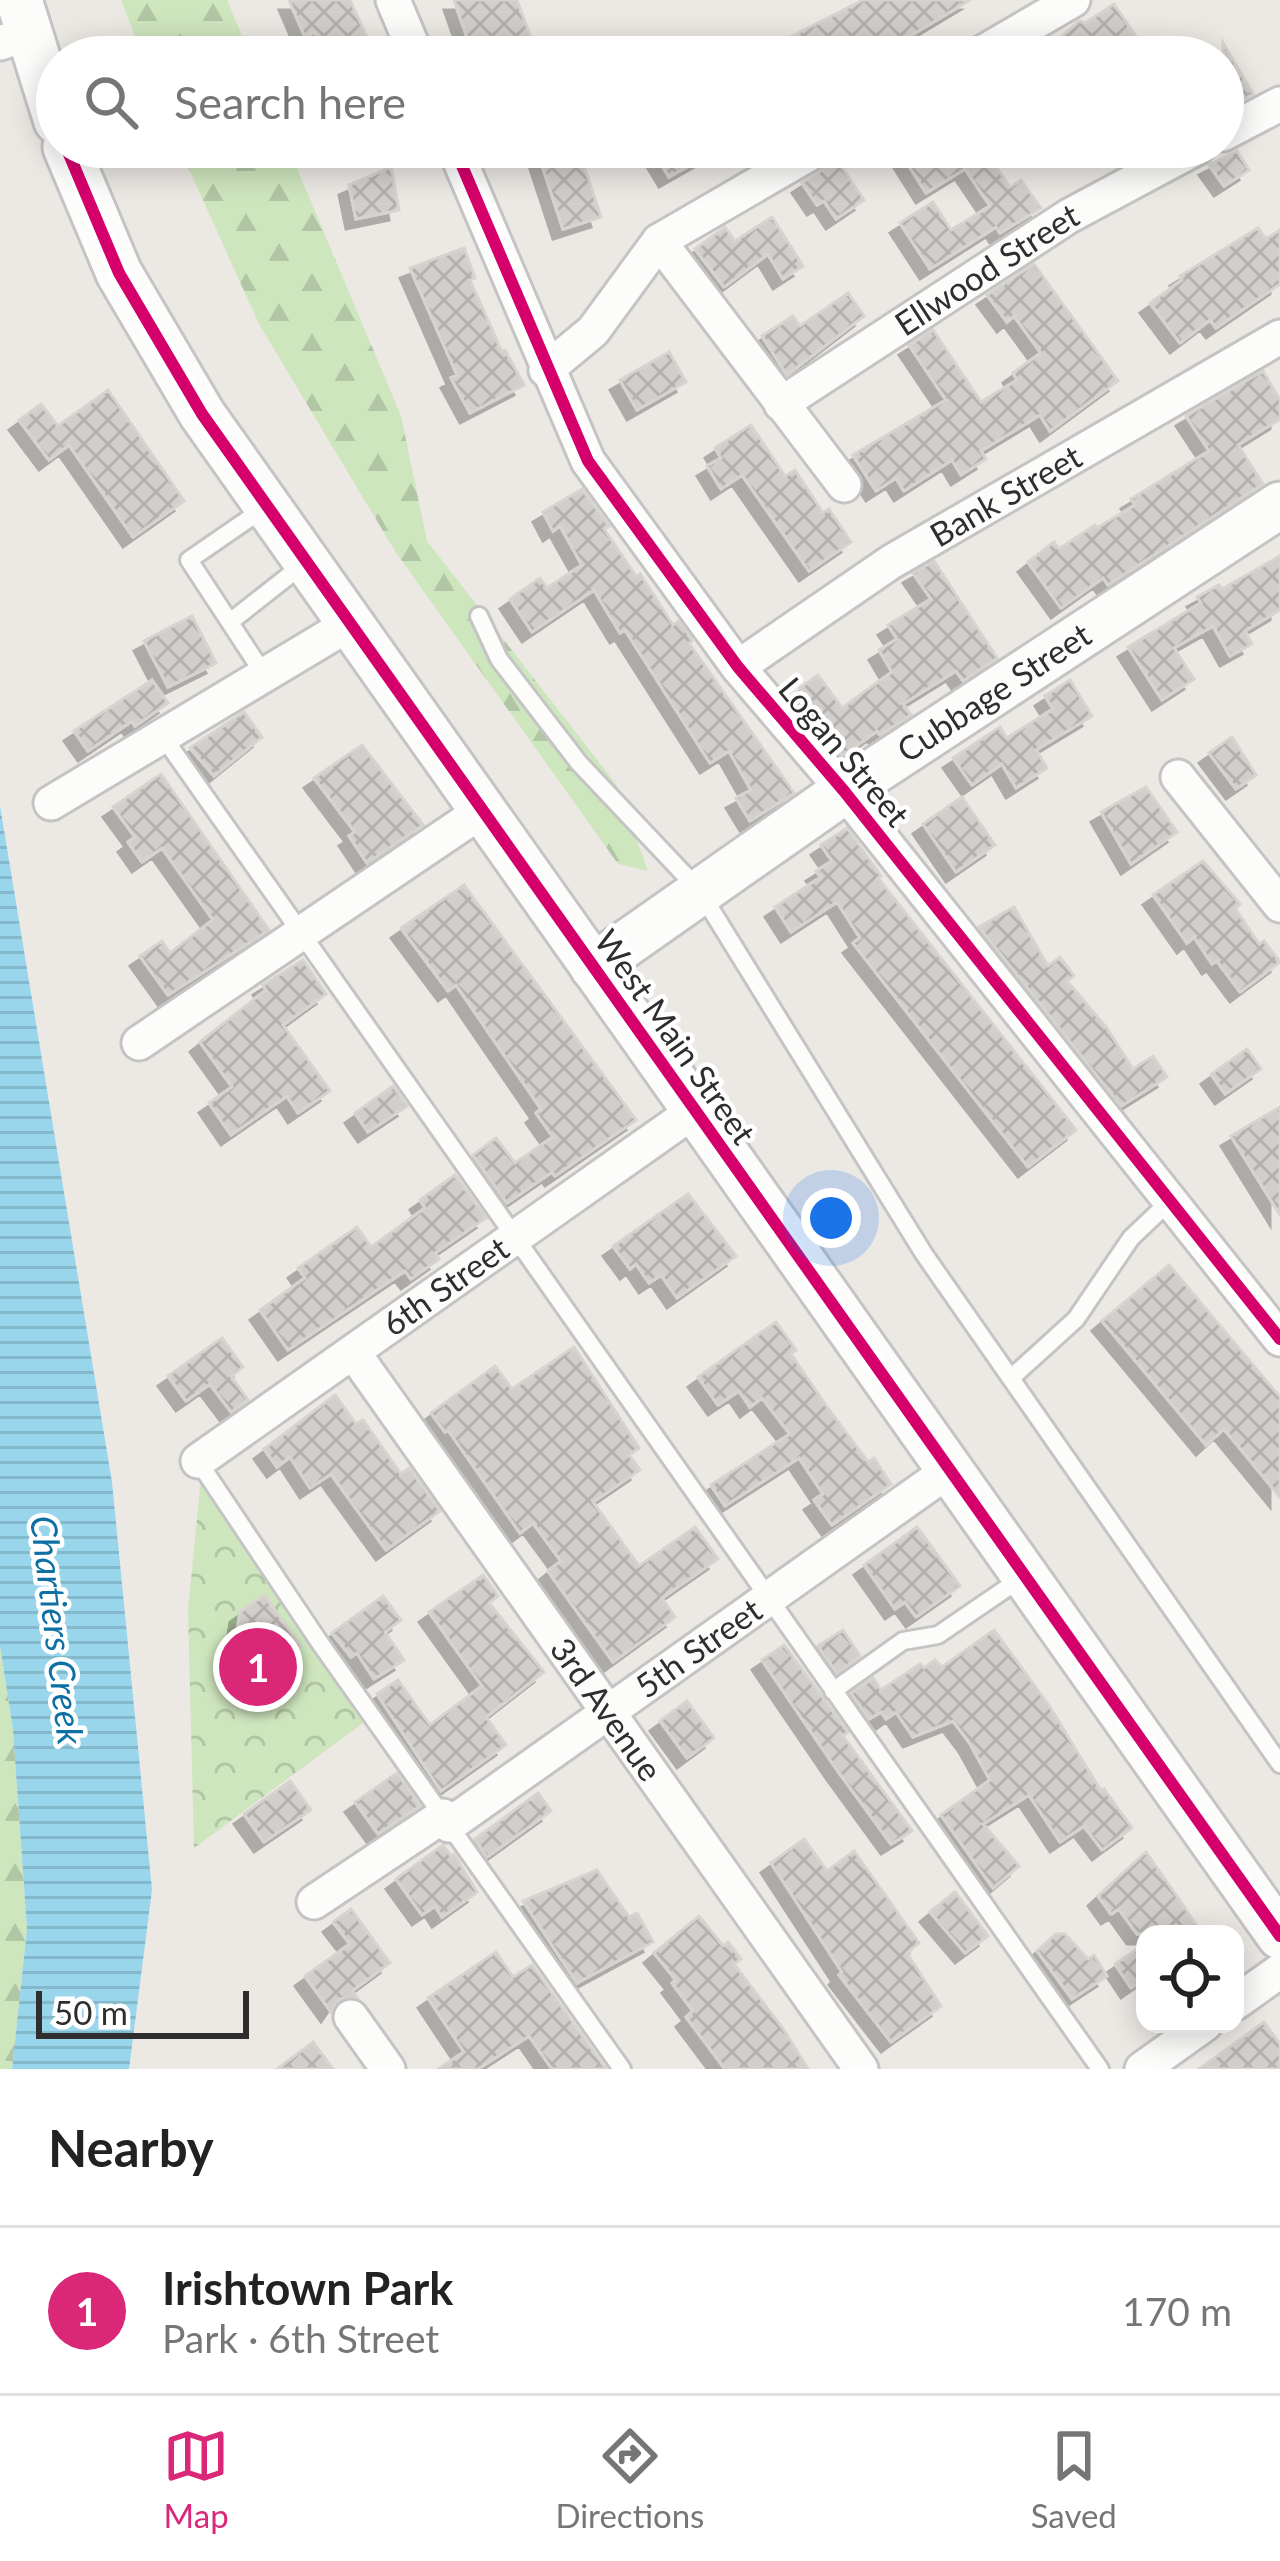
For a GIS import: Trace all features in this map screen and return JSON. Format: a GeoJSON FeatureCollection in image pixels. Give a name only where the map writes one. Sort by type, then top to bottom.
{"type":"FeatureCollection","features":[{"type":"Feature","properties":{"kind":"main road"},"geometry":{"type":"LineString","coordinates":[[19,19],[36,65]]}},
{"type":"Feature","properties":{"kind":"main road","name":"West Main Street"},"geometry":{"type":"LineString","coordinates":[[75,168],[110,254],[158,344],[267,506],[1280,1936]]}},
{"type":"Feature","properties":{"kind":"main road","name":"Cubbage Street"},"geometry":{"type":"LineString","coordinates":[[593,967],[844,791],[1279,508]]}},
{"type":"Feature","properties":{"kind":"street"},"geometry":{"type":"LineString","coordinates":[[393,0],[408,36]]}},
{"type":"Feature","properties":{"kind":"street"},"geometry":{"type":"LineString","coordinates":[[1011,36],[1073,0]]}},
{"type":"Feature","properties":{"kind":"street"},"geometry":{"type":"LineString","coordinates":[[1244,123],[1280,104]]}},
{"type":"Feature","properties":{"kind":"street","name":"Logan Street"},"geometry":{"type":"LineString","coordinates":[[463,168],[588,461],[738,668],[844,791],[1280,1339]]}},
{"type":"Feature","properties":{"kind":"street"},"geometry":{"type":"LineString","coordinates":[[546,370],[593,331],[659,241],[785,168]]}},
{"type":"Feature","properties":{"kind":"street","name":"Ellwood Street"},"geometry":{"type":"LineString","coordinates":[[782,404],[1069,216],[1159,168]]}},
{"type":"Feature","properties":{"kind":"street"},"geometry":{"type":"LineString","coordinates":[[659,241],[844,485]]}},
{"type":"Feature","properties":{"kind":"street","name":"Bank Street"},"geometry":{"type":"LineString","coordinates":[[738,668],[891,562],[1280,337]]}},
{"type":"Feature","properties":{"kind":"street"},"geometry":{"type":"LineString","coordinates":[[52,803],[351,623]]}},
{"type":"Feature","properties":{"kind":"street"},"geometry":{"type":"LineString","coordinates":[[1178,777],[1280,905]]}},
{"type":"Feature","properties":{"kind":"street"},"geometry":{"type":"LineString","coordinates":[[139,1042],[482,810]]}},
{"type":"Feature","properties":{"kind":"street","name":"6th Street"},"geometry":{"type":"LineString","coordinates":[[198,1461],[694,1111]]}},
{"type":"Feature","properties":{"kind":"street","name":"3rd Avenue"},"geometry":{"type":"LineString","coordinates":[[353,1352],[861,2069]]}},
{"type":"Feature","properties":{"kind":"street","name":"5th Street"},"geometry":{"type":"LineString","coordinates":[[314,1902],[610,1713],[948,1471]]}},
{"type":"Feature","properties":{"kind":"street"},"geometry":{"type":"LineString","coordinates":[[1244,1997],[1280,1971]]}},
{"type":"Feature","properties":{"kind":"street"},"geometry":{"type":"LineString","coordinates":[[351,2017],[388,2069]]}},
{"type":"Feature","properties":{"kind":"street"},"geometry":{"type":"LineString","coordinates":[[1142,2069],[1192,2033]]}},
{"type":"Feature","properties":{"kind":"lane"},"geometry":{"type":"LineString","coordinates":[[266,676],[189,560],[267,506]]}},
{"type":"Feature","properties":{"kind":"lane"},"geometry":{"type":"LineString","coordinates":[[230,622],[307,562]]}},
{"type":"Feature","properties":{"kind":"lane"},"geometry":{"type":"LineString","coordinates":[[479,616],[500,659],[579,764],[699,890],[924,1254],[1280,1764]]}},
{"type":"Feature","properties":{"kind":"lane"},"geometry":{"type":"LineString","coordinates":[[164,738],[1100,2069]]}},
{"type":"Feature","properties":{"kind":"lane"},"geometry":{"type":"LineString","coordinates":[[1011,1378],[1076,1319],[1131,1238],[1170,1201]]}},
{"type":"Feature","properties":{"kind":"lane"},"geometry":{"type":"LineString","coordinates":[[198,1461],[320,1643],[622,2069]]}},
{"type":"Feature","properties":{"kind":"lane"},"geometry":{"type":"LineString","coordinates":[[833,1691],[903,1641],[938,1635],[1023,1576]]}},
{"type":"Feature","properties":{"kind":"green space"},"geometry":{"type":"Polygon","coordinates":[[[121,0],[227,0],[242,36],[135,36],[121,0]]]}},
{"type":"Feature","properties":{"kind":"green space"},"geometry":{"type":"Polygon","coordinates":[[[188,168],[297,168],[401,416],[427,541],[616,784],[648,871],[618,864],[395,551],[259,324],[188,168]]]}},
{"type":"Feature","properties":{"kind":"green space"},"geometry":{"type":"Polygon","coordinates":[[[201,1478],[363,1723],[194,1848],[188,1610],[201,1478]]]}},
{"type":"Feature","properties":{"kind":"green space"},"geometry":{"type":"Polygon","coordinates":[[[0,1646],[13,1730],[27,1929],[12,2069],[0,2069],[0,1646]]]}},
{"type":"Feature","properties":{"kind":"water","name":"Chartiers Creek"},"geometry":{"type":"Polygon","coordinates":[[[0,806],[112,1482],[152,1890],[129,2069],[12,2069],[27,1929],[13,1730],[0,1646],[0,806]]]}},
{"type":"Feature","properties":{"kind":"building"},"geometry":{"type":"Polygon","coordinates":[[[289,0],[350,0],[366,36],[317,36],[315,32],[305,36],[289,0]]]}},
{"type":"Feature","properties":{"kind":"building"},"geometry":{"type":"Polygon","coordinates":[[[454,0],[517,0],[530,36],[467,36],[454,0]]]}},
{"type":"Feature","properties":{"kind":"building"},"geometry":{"type":"Polygon","coordinates":[[[863,0],[970,0],[910,36],[792,36],[863,0]]]}},
{"type":"Feature","properties":{"kind":"building"},"geometry":{"type":"Polygon","coordinates":[[[1114,4],[1136,36],[1062,36],[1079,21],[1085,23],[1114,4]]]}},
{"type":"Feature","properties":{"kind":"building"},"geometry":{"type":"Polygon","coordinates":[[[1244,79],[1253,94],[1244,99],[1244,79]]]}},
{"type":"Feature","properties":{"kind":"building"},"geometry":{"type":"Polygon","coordinates":[[[1244,162],[1249,170],[1224,186],[1211,168],[1244,168],[1244,162]]]}},
{"type":"Feature","properties":{"kind":"building"},"geometry":{"type":"Polygon","coordinates":[[[391,168],[399,210],[356,219],[349,185],[391,168]]]}},
{"type":"Feature","properties":{"kind":"building"},"geometry":{"type":"Polygon","coordinates":[[[543,168],[585,168],[601,217],[563,229],[543,168]]]}},
{"type":"Feature","properties":{"kind":"building"},"geometry":{"type":"Polygon","coordinates":[[[664,168],[685,168],[669,177],[664,168]]]}},
{"type":"Feature","properties":{"kind":"building"},"geometry":{"type":"Polygon","coordinates":[[[825,168],[842,168],[864,200],[836,219],[824,201],[817,205],[802,183],[825,168]]]}},
{"type":"Feature","properties":{"kind":"building"},"geometry":{"type":"Polygon","coordinates":[[[910,168],[997,168],[1010,187],[1021,180],[1041,208],[1000,233],[996,227],[930,269],[900,223],[933,202],[951,230],[990,206],[965,169],[926,193],[910,168]]]}},
{"type":"Feature","properties":{"kind":"building"},"geometry":{"type":"Polygon","coordinates":[[[772,217],[803,266],[783,279],[768,254],[724,287],[695,249],[725,227],[735,241],[772,217]]]}},
{"type":"Feature","properties":{"kind":"building"},"geometry":{"type":"Polygon","coordinates":[[[1258,228],[1266,239],[1280,230],[1280,284],[1216,328],[1210,320],[1180,343],[1150,303],[1182,280],[1180,276],[1258,228]]]}},
{"type":"Feature","properties":{"kind":"building"},"geometry":{"type":"Polygon","coordinates":[[[464,248],[475,278],[470,280],[502,352],[505,350],[524,385],[470,413],[451,378],[457,375],[410,268],[464,248]]]}},
{"type":"Feature","properties":{"kind":"building"},"geometry":{"type":"Polygon","coordinates":[[[1034,264],[1118,381],[1050,431],[1040,415],[981,451],[986,459],[961,475],[952,460],[904,491],[896,478],[876,491],[853,455],[946,400],[909,345],[933,330],[981,402],[1017,380],[1013,373],[1041,353],[1014,316],[1007,322],[987,295],[1034,264]]]}},
{"type":"Feature","properties":{"kind":"building"},"geometry":{"type":"Polygon","coordinates":[[[848,293],[864,316],[787,375],[762,336],[793,316],[800,326],[848,293]]]}},
{"type":"Feature","properties":{"kind":"building"},"geometry":{"type":"Polygon","coordinates":[[[669,352],[686,382],[637,410],[620,380],[669,352]]]}},
{"type":"Feature","properties":{"kind":"building"},"geometry":{"type":"Polygon","coordinates":[[[1263,371],[1280,400],[1280,419],[1238,445],[1263,484],[1108,585],[1103,578],[1061,608],[1028,562],[1054,542],[1059,549],[1135,505],[1131,499],[1209,451],[1186,416],[1263,371]]]}},
{"type":"Feature","properties":{"kind":"building"},"geometry":{"type":"Polygon","coordinates":[[[108,390],[184,501],[133,537],[69,445],[49,460],[19,420],[41,404],[58,426],[108,390]]]}},
{"type":"Feature","properties":{"kind":"building"},"geometry":{"type":"Polygon","coordinates":[[[751,425],[785,476],[795,470],[823,513],[829,509],[851,542],[809,571],[742,475],[721,489],[707,466],[721,458],[715,448],[751,425]]]}},
{"type":"Feature","properties":{"kind":"building"},"geometry":{"type":"Polygon","coordinates":[[[582,489],[636,576],[640,574],[673,625],[679,621],[690,636],[689,643],[794,793],[750,821],[736,798],[751,790],[729,751],[710,763],[594,590],[532,632],[510,599],[540,578],[547,588],[582,565],[560,526],[553,531],[543,512],[582,489]]]}},
{"type":"Feature","properties":{"kind":"building"},"geometry":{"type":"Polygon","coordinates":[[[1280,556],[1280,610],[1245,631],[1252,644],[1230,656],[1213,626],[1174,648],[1194,679],[1162,700],[1128,647],[1201,603],[1197,597],[1219,585],[1222,589],[1280,556]]]}},
{"type":"Feature","properties":{"kind":"building"},"geometry":{"type":"Polygon","coordinates":[[[934,561],[997,658],[963,681],[956,671],[903,704],[911,715],[880,735],[877,731],[842,756],[821,729],[826,725],[800,688],[818,675],[842,708],[892,672],[879,650],[897,639],[888,625],[931,599],[913,573],[934,561]]]}},
{"type":"Feature","properties":{"kind":"building"},"geometry":{"type":"Polygon","coordinates":[[[192,616],[216,663],[168,687],[144,641],[192,616]]]}},
{"type":"Feature","properties":{"kind":"building"},"geometry":{"type":"Polygon","coordinates":[[[152,680],[168,703],[88,751],[74,731],[152,680]]]}},
{"type":"Feature","properties":{"kind":"building"},"geometry":{"type":"Polygon","coordinates":[[[1070,680],[1092,716],[1036,750],[1047,768],[1016,788],[1002,764],[972,785],[953,758],[1000,727],[1007,738],[1053,709],[1045,696],[1070,680]]]}},
{"type":"Feature","properties":{"kind":"building"},"geometry":{"type":"Polygon","coordinates":[[[244,712],[262,737],[214,776],[190,748],[244,712]]]}},
{"type":"Feature","properties":{"kind":"building"},"geometry":{"type":"Polygon","coordinates":[[[1232,737],[1256,775],[1236,789],[1209,753],[1232,737]]]}},
{"type":"Feature","properties":{"kind":"building"},"geometry":{"type":"Polygon","coordinates":[[[362,745],[423,825],[367,863],[349,836],[355,832],[314,778],[362,745]]]}},
{"type":"Feature","properties":{"kind":"building"},"geometry":{"type":"Polygon","coordinates":[[[161,774],[269,930],[168,995],[140,956],[162,941],[170,953],[213,920],[162,848],[142,862],[128,842],[135,837],[113,807],[161,774]]]}},
{"type":"Feature","properties":{"kind":"building"},"geometry":{"type":"Polygon","coordinates":[[[1146,787],[1177,832],[1131,864],[1101,812],[1146,787]]]}},
{"type":"Feature","properties":{"kind":"building"},"geometry":{"type":"Polygon","coordinates":[[[962,797],[995,845],[956,872],[923,824],[962,797]]]}},
{"type":"Feature","properties":{"kind":"building"},"geometry":{"type":"Polygon","coordinates":[[[847,828],[881,876],[878,878],[1076,1130],[1028,1167],[853,943],[860,938],[837,902],[791,932],[775,907],[821,877],[816,871],[832,861],[821,845],[847,828]]]}},
{"type":"Feature","properties":{"kind":"building"},"geometry":{"type":"Polygon","coordinates":[[[1203,861],[1240,904],[1235,908],[1259,944],[1264,941],[1280,962],[1240,992],[1194,937],[1187,943],[1153,895],[1203,861]]]}},
{"type":"Feature","properties":{"kind":"building"},"geometry":{"type":"Polygon","coordinates":[[[464,885],[636,1120],[507,1203],[473,1155],[496,1138],[515,1163],[553,1137],[536,1113],[541,1109],[456,985],[448,991],[401,928],[464,885]]]}},
{"type":"Feature","properties":{"kind":"building"},"geometry":{"type":"Polygon","coordinates":[[[1014,907],[1048,966],[1060,957],[1074,976],[1067,981],[1106,1027],[1133,1069],[1153,1056],[1167,1077],[1121,1106],[979,927],[1014,907]]]}},
{"type":"Feature","properties":{"kind":"building"},"geometry":{"type":"Polygon","coordinates":[[[303,960],[326,994],[283,1025],[330,1091],[298,1113],[287,1096],[231,1135],[209,1103],[232,1087],[200,1042],[266,990],[263,985],[303,960]]]}},
{"type":"Feature","properties":{"kind":"building"},"geometry":{"type":"Polygon","coordinates":[[[1247,1049],[1261,1069],[1225,1094],[1211,1074],[1247,1049]]]}},
{"type":"Feature","properties":{"kind":"building"},"geometry":{"type":"Polygon","coordinates":[[[393,1086],[407,1106],[368,1132],[355,1113],[393,1086]]]}},
{"type":"Feature","properties":{"kind":"building"},"geometry":{"type":"Polygon","coordinates":[[[1280,1107],[1280,1215],[1231,1136],[1280,1107]]]}},
{"type":"Feature","properties":{"kind":"building"},"geometry":{"type":"Polygon","coordinates":[[[455,1175],[486,1218],[435,1253],[439,1259],[411,1279],[405,1271],[288,1350],[260,1310],[305,1278],[298,1268],[357,1227],[371,1247],[425,1208],[420,1200],[455,1175]]]}},
{"type":"Feature","properties":{"kind":"building"},"geometry":{"type":"Polygon","coordinates":[[[688,1194],[736,1256],[677,1298],[661,1275],[649,1283],[636,1264],[630,1269],[613,1246],[688,1194]]]}},
{"type":"Feature","properties":{"kind":"building"},"geometry":{"type":"Polygon","coordinates":[[[1169,1265],[1280,1397],[1280,1497],[1224,1429],[1206,1445],[1102,1321],[1169,1265]]]}},
{"type":"Feature","properties":{"kind":"building"},"geometry":{"type":"Polygon","coordinates":[[[776,1322],[796,1350],[791,1354],[827,1407],[868,1462],[874,1458],[891,1484],[832,1525],[814,1500],[823,1494],[799,1458],[725,1506],[711,1485],[790,1434],[762,1398],[750,1407],[739,1391],[718,1405],[698,1377],[776,1322]]]}},
{"type":"Feature","properties":{"kind":"building"},"geometry":{"type":"Polygon","coordinates":[[[222,1338],[243,1367],[231,1376],[248,1400],[231,1412],[210,1384],[186,1401],[168,1376],[222,1338]]]}},
{"type":"Feature","properties":{"kind":"building"},"geometry":{"type":"Polygon","coordinates":[[[574,1347],[639,1448],[629,1455],[640,1470],[593,1502],[639,1566],[695,1527],[718,1559],[662,1598],[675,1617],[613,1662],[548,1571],[561,1561],[533,1523],[520,1533],[431,1413],[495,1366],[512,1389],[574,1347]]]}},
{"type":"Feature","properties":{"kind":"building"},"geometry":{"type":"Polygon","coordinates":[[[335,1395],[356,1424],[363,1420],[401,1474],[409,1468],[440,1511],[386,1550],[331,1474],[310,1488],[290,1457],[277,1467],[264,1449],[335,1395]]]}},
{"type":"Feature","properties":{"kind":"building"},"geometry":{"type":"Polygon","coordinates":[[[917,1527],[960,1586],[916,1617],[905,1602],[895,1609],[864,1565],[917,1527]]]}},
{"type":"Feature","properties":{"kind":"building"},"geometry":{"type":"Polygon","coordinates":[[[483,1575],[498,1596],[489,1603],[544,1672],[486,1717],[506,1745],[441,1791],[377,1694],[398,1680],[430,1725],[482,1686],[429,1612],[483,1575]]]}},
{"type":"Feature","properties":{"kind":"building"},"geometry":{"type":"Polygon","coordinates":[[[264,1595],[301,1646],[258,1677],[235,1644],[240,1612],[264,1595]]]}},
{"type":"Feature","properties":{"kind":"building"},"geometry":{"type":"Polygon","coordinates":[[[383,1596],[401,1620],[385,1632],[404,1660],[374,1679],[357,1653],[351,1657],[332,1633],[383,1596]]]}},
{"type":"Feature","properties":{"kind":"building"},"geometry":{"type":"Polygon","coordinates":[[[843,1630],[860,1656],[837,1673],[818,1646],[843,1630]]]}},
{"type":"Feature","properties":{"kind":"building"},"geometry":{"type":"Polygon","coordinates":[[[994,1630],[1050,1707],[1101,1791],[1132,1828],[1102,1850],[1084,1826],[1060,1842],[1029,1795],[983,1824],[1019,1866],[993,1888],[941,1815],[990,1780],[969,1742],[953,1721],[913,1737],[896,1712],[886,1719],[881,1712],[869,1719],[851,1693],[873,1678],[881,1690],[920,1664],[924,1668],[935,1660],[942,1667],[994,1630]]]}},
{"type":"Feature","properties":{"kind":"building"},"geometry":{"type":"Polygon","coordinates":[[[784,1645],[912,1831],[891,1844],[762,1660],[784,1645]]]}},
{"type":"Feature","properties":{"kind":"building"},"geometry":{"type":"Polygon","coordinates":[[[687,1701],[714,1738],[687,1758],[660,1721],[687,1701]]]}},
{"type":"Feature","properties":{"kind":"building"},"geometry":{"type":"Polygon","coordinates":[[[397,1773],[420,1806],[378,1834],[355,1802],[397,1773]]]}},
{"type":"Feature","properties":{"kind":"building"},"geometry":{"type":"Polygon","coordinates":[[[290,1781],[311,1810],[264,1842],[244,1814],[290,1781]]]}},
{"type":"Feature","properties":{"kind":"building"},"geometry":{"type":"Polygon","coordinates":[[[538,1793],[551,1811],[487,1857],[475,1839],[538,1793]]]}},
{"type":"Feature","properties":{"kind":"building"},"geometry":{"type":"Polygon","coordinates":[[[804,1839],[827,1871],[854,1851],[919,1943],[907,1953],[941,2006],[891,2042],[839,1975],[842,1972],[771,1863],[804,1839]]]}},
{"type":"Feature","properties":{"kind":"building"},"geometry":{"type":"Polygon","coordinates":[[[443,1845],[454,1854],[477,1892],[442,1917],[435,1906],[422,1915],[396,1879],[443,1845]]]}},
{"type":"Feature","properties":{"kind":"building"},"geometry":{"type":"Polygon","coordinates":[[[1146,1852],[1196,1925],[1136,1925],[1136,1933],[1119,1909],[1111,1914],[1098,1896],[1146,1852]]]}},
{"type":"Feature","properties":{"kind":"building"},"geometry":{"type":"Polygon","coordinates":[[[597,1870],[629,1917],[637,1913],[653,1942],[577,1983],[523,1901],[597,1870]]]}},
{"type":"Feature","properties":{"kind":"building"},"geometry":{"type":"Polygon","coordinates":[[[955,1892],[988,1936],[965,1953],[930,1912],[955,1892]]]}},
{"type":"Feature","properties":{"kind":"building"},"geometry":{"type":"Polygon","coordinates":[[[351,1909],[390,1963],[352,1991],[357,1997],[340,1999],[331,2012],[305,1976],[350,1944],[333,1922],[351,1909]]]}},
{"type":"Feature","properties":{"kind":"building"},"geometry":{"type":"Polygon","coordinates":[[[699,1916],[723,1946],[728,1942],[741,1959],[734,1964],[808,2069],[725,2069],[686,2017],[693,2011],[654,1953],[699,1916]]]}},
{"type":"Feature","properties":{"kind":"building"},"geometry":{"type":"Polygon","coordinates":[[[1056,1934],[1065,1934],[1088,1959],[1094,1955],[1107,1976],[1072,1999],[1037,1951],[1056,1934]]]}},
{"type":"Feature","properties":{"kind":"building"},"geometry":{"type":"Polygon","coordinates":[[[1136,1950],[1136,1984],[1131,1988],[1115,1964],[1136,1950]]]}},
{"type":"Feature","properties":{"kind":"building"},"geometry":{"type":"Polygon","coordinates":[[[496,1952],[513,1977],[532,1965],[606,2069],[552,2069],[529,2036],[478,2069],[438,2069],[464,2052],[428,1998],[496,1952]]]}},
{"type":"Feature","properties":{"kind":"building"},"geometry":{"type":"Polygon","coordinates":[[[1264,2022],[1280,2044],[1280,2069],[1199,2069],[1264,2022]]]}},
{"type":"Feature","properties":{"kind":"building"},"geometry":{"type":"Polygon","coordinates":[[[313,2042],[333,2069],[277,2069],[313,2042]]]}},
{"type":"Feature","properties":{"kind":"cycle path"},"geometry":{"type":"LineString","coordinates":[[75,168],[119,273],[202,414],[1280,1936]]}},
{"type":"Feature","properties":{"kind":"cycle path"},"geometry":{"type":"LineString","coordinates":[[463,168],[588,461],[738,667],[844,791],[1280,1339]]}},
{"type":"Feature","properties":{"kind":"place","name":"Irishtown Park"},"geometry":{"type":"Point","coordinates":[258,1667]}}]}
